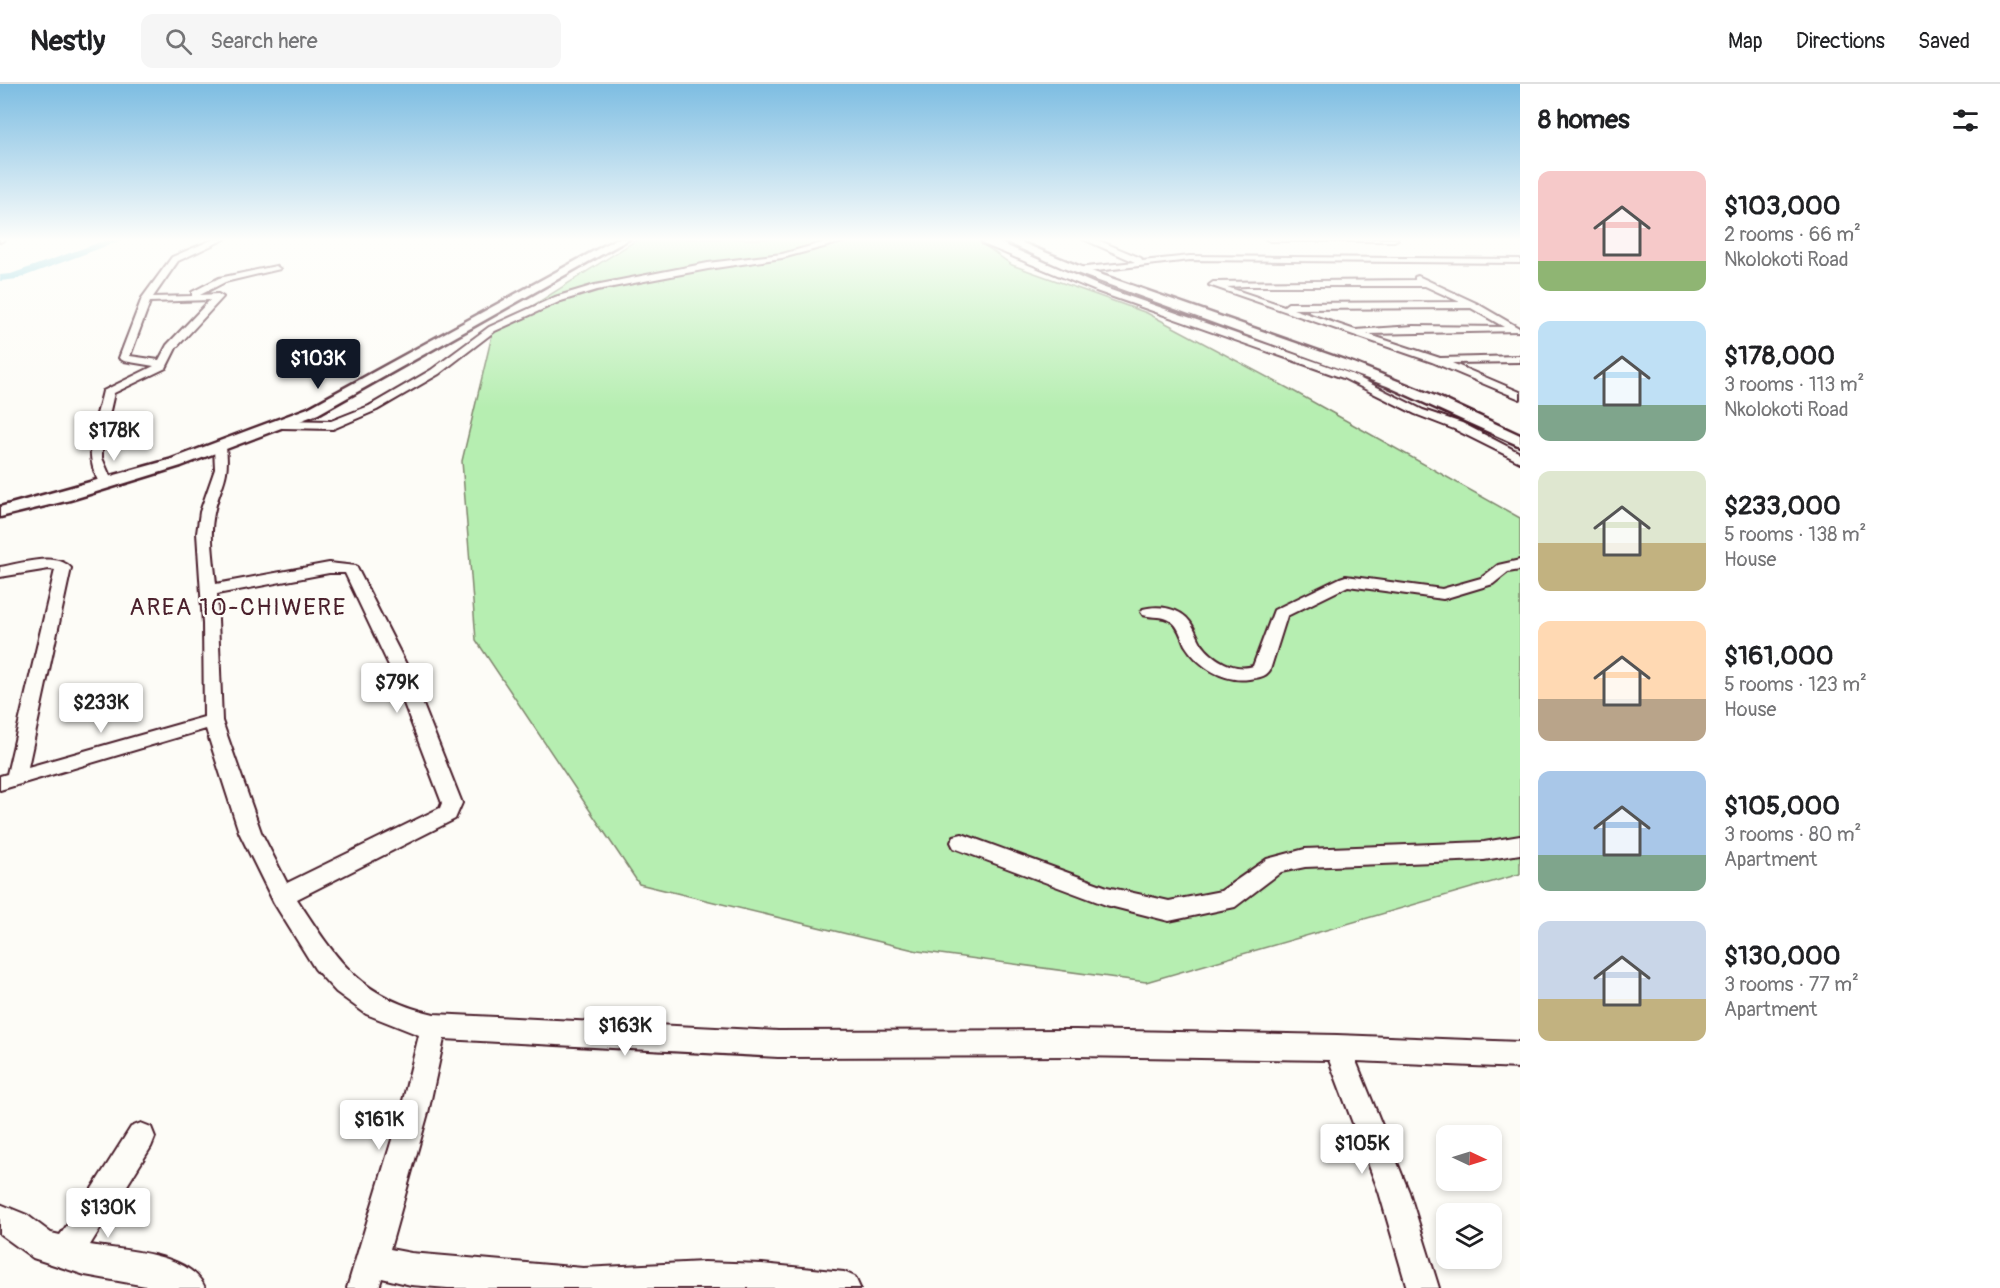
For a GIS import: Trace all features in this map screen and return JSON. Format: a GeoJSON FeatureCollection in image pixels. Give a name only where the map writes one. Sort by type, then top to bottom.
{"type":"FeatureCollection","features":[{"type":"Feature","properties":{"kind":"main road"},"geometry":{"type":"LineString","coordinates":[[0,512],[220,448],[282,424],[344,395],[523,295]]}},
{"type":"Feature","properties":{"kind":"main road"},"geometry":{"type":"LineString","coordinates":[[1149,295],[1379,378],[1469,416],[1520,441]]}},
{"type":"Feature","properties":{"kind":"street"},"geometry":{"type":"LineString","coordinates":[[149,295],[124,358],[163,364]]}},
{"type":"Feature","properties":{"kind":"street"},"geometry":{"type":"LineString","coordinates":[[191,298],[195,295]]}},
{"type":"Feature","properties":{"kind":"street"},"geometry":{"type":"LineString","coordinates":[[282,424],[333,425],[373,408],[435,372],[492,329],[571,295]]}},
{"type":"Feature","properties":{"kind":"street"},"geometry":{"type":"LineString","coordinates":[[1117,295],[1347,376],[1419,412],[1458,426],[1520,458]]}},
{"type":"Feature","properties":{"kind":"street"},"geometry":{"type":"LineString","coordinates":[[1243,295],[1436,360],[1520,396]]}},
{"type":"Feature","properties":{"kind":"street"},"geometry":{"type":"LineString","coordinates":[[1324,295],[1335,304]]}},
{"type":"Feature","properties":{"kind":"street"},"geometry":{"type":"LineString","coordinates":[[1452,295],[1518,331]]}},
{"type":"Feature","properties":{"kind":"street"},"geometry":{"type":"LineString","coordinates":[[106,483],[96,458],[96,446],[109,391],[118,384],[163,364],[171,347],[218,297],[147,298]]}},
{"type":"Feature","properties":{"kind":"street"},"geometry":{"type":"LineString","coordinates":[[1274,306],[1473,305]]}},
{"type":"Feature","properties":{"kind":"street"},"geometry":{"type":"LineString","coordinates":[[1349,332],[1398,329],[1518,331]]}},
{"type":"Feature","properties":{"kind":"street"},"geometry":{"type":"LineString","coordinates":[[1436,360],[1520,359]]}},
{"type":"Feature","properties":{"kind":"street"},"geometry":{"type":"LineString","coordinates":[[220,448],[222,469],[207,512],[204,533],[210,590],[213,721],[250,832],[282,896],[324,961],[345,984],[384,1010],[408,1020],[434,1026],[778,1044],[1075,1043],[1337,1048],[1520,1055]]}},
{"type":"Feature","properties":{"kind":"street"},"geometry":{"type":"LineString","coordinates":[[0,572],[50,564],[63,568],[8,781]]}},
{"type":"Feature","properties":{"kind":"street"},"geometry":{"type":"LineString","coordinates":[[1149,612],[1165,612],[1177,618],[1195,647],[1212,662],[1232,674],[1246,675],[1261,670],[1280,613],[1326,589],[1346,582],[1443,594],[1487,581],[1503,568],[1520,565]]}},
{"type":"Feature","properties":{"kind":"street"},"geometry":{"type":"LineString","coordinates":[[210,590],[329,568],[351,569],[401,672],[453,803],[448,813],[282,896]]}},
{"type":"Feature","properties":{"kind":"street"},"geometry":{"type":"LineString","coordinates":[[8,781],[213,721]]}},
{"type":"Feature","properties":{"kind":"street"},"geometry":{"type":"LineString","coordinates":[[962,842],[1106,896],[1169,911],[1227,900],[1275,865],[1305,858],[1484,851],[1520,845]]}},
{"type":"Feature","properties":{"kind":"street"},"geometry":{"type":"LineString","coordinates":[[434,1026],[414,1113],[367,1274],[411,1269],[583,1284],[716,1279],[762,1280],[844,1288]]}},
{"type":"Feature","properties":{"kind":"street"},"geometry":{"type":"LineString","coordinates":[[1337,1048],[1394,1192],[1424,1288]]}},
{"type":"Feature","properties":{"kind":"street"},"geometry":{"type":"LineString","coordinates":[[66,1252],[90,1220],[141,1137]]}},
{"type":"Feature","properties":{"kind":"street"},"geometry":{"type":"LineString","coordinates":[[0,1219],[16,1226],[44,1247],[87,1260],[171,1277],[189,1288]]}},
{"type":"Feature","properties":{"kind":"green space"},"geometry":{"type":"Polygon","coordinates":[[[549,295],[1097,295],[1147,313],[1295,392],[1520,518],[1520,874],[1146,982],[918,951],[639,884],[476,640],[462,461],[493,331],[549,295]]]}},
{"type":"Feature","properties":{"kind":"district","name":"AREA 10-CHIWERE"},"geometry":{"type":"Point","coordinates":[238,607]}}]}
